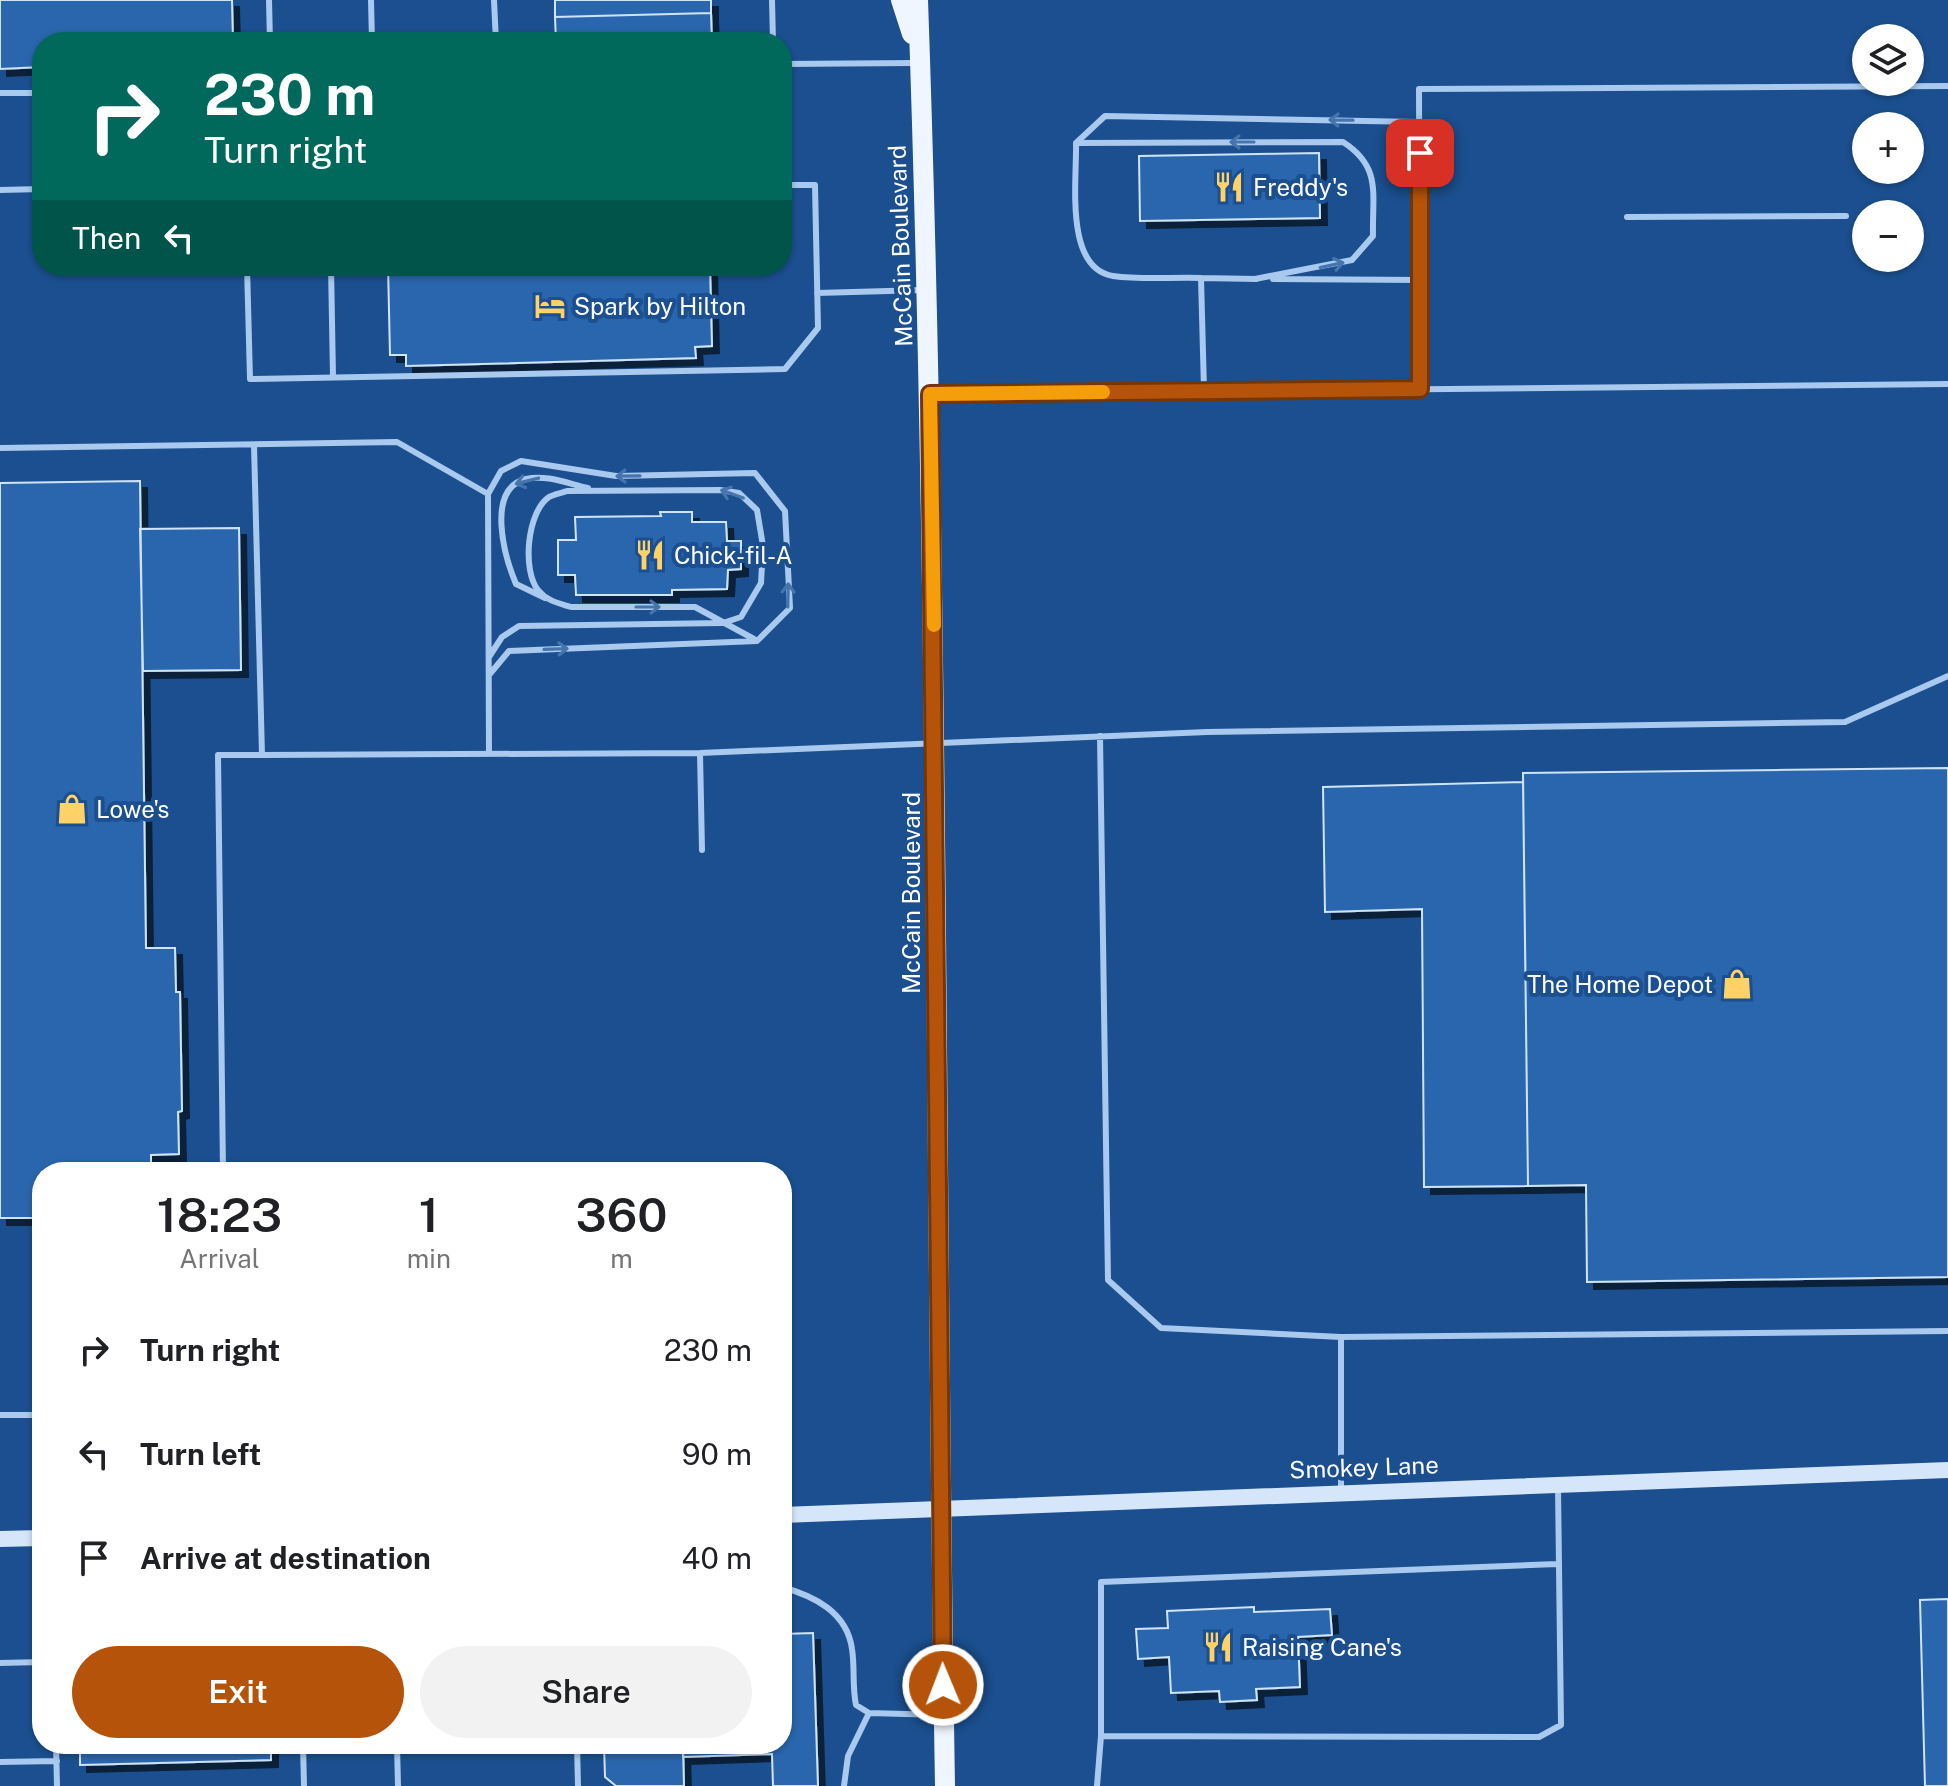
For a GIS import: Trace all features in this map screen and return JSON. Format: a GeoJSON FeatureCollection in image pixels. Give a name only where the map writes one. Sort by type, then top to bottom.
{"type":"FeatureCollection","features":[{"type":"Feature","properties":{"kind":"main road"},"geometry":{"type":"LineString","coordinates":[[901,0],[920,63]]}},
{"type":"Feature","properties":{"kind":"main road","name":"McCain Boulevard"},"geometry":{"type":"LineString","coordinates":[[918,0],[928,290],[936,741],[945,1786]]}},
{"type":"Feature","properties":{"kind":"street","name":"Smokey Lane"},"geometry":{"type":"LineString","coordinates":[[792,1515],[1948,1470]]}},
{"type":"Feature","properties":{"kind":"street"},"geometry":{"type":"LineString","coordinates":[[0,1539],[32,1538]]}},
{"type":"Feature","properties":{"kind":"lane"},"geometry":{"type":"LineString","coordinates":[[269,0],[270,32]]}},
{"type":"Feature","properties":{"kind":"lane"},"geometry":{"type":"LineString","coordinates":[[371,0],[372,32]]}},
{"type":"Feature","properties":{"kind":"lane"},"geometry":{"type":"LineString","coordinates":[[494,0],[496,32]]}},
{"type":"Feature","properties":{"kind":"lane"},"geometry":{"type":"LineString","coordinates":[[772,0],[773,32]]}},
{"type":"Feature","properties":{"kind":"lane"},"geometry":{"type":"LineString","coordinates":[[792,64],[920,63]]}},
{"type":"Feature","properties":{"kind":"lane"},"geometry":{"type":"LineString","coordinates":[[1420,389],[1419,89],[1948,86]]}},
{"type":"Feature","properties":{"kind":"lane"},"geometry":{"type":"LineString","coordinates":[[0,93],[32,93]]}},
{"type":"Feature","properties":{"kind":"lane"},"geometry":{"type":"LineString","coordinates":[[1419,122],[1105,116],[1076,143],[1078,243],[1092,267],[1111,276],[1421,280]]}},
{"type":"Feature","properties":{"kind":"lane"},"geometry":{"type":"LineString","coordinates":[[1076,143],[1343,142],[1360,153],[1371,169],[1373,236],[1352,260],[1255,279]]}},
{"type":"Feature","properties":{"kind":"lane"},"geometry":{"type":"LineString","coordinates":[[247,276],[250,379],[785,369],[818,328],[815,185],[792,185]]}},
{"type":"Feature","properties":{"kind":"lane"},"geometry":{"type":"LineString","coordinates":[[0,190],[32,189]]}},
{"type":"Feature","properties":{"kind":"lane"},"geometry":{"type":"LineString","coordinates":[[1627,217],[1846,216]]}},
{"type":"Feature","properties":{"kind":"lane"},"geometry":{"type":"LineString","coordinates":[[331,276],[333,377]]}},
{"type":"Feature","properties":{"kind":"lane"},"geometry":{"type":"LineString","coordinates":[[1201,278],[1204,390]]}},
{"type":"Feature","properties":{"kind":"lane"},"geometry":{"type":"LineString","coordinates":[[817,293],[928,290]]}},
{"type":"Feature","properties":{"kind":"lane"},"geometry":{"type":"LineString","coordinates":[[930,394],[1948,384]]}},
{"type":"Feature","properties":{"kind":"lane"},"geometry":{"type":"LineString","coordinates":[[0,448],[397,442],[488,494]]}},
{"type":"Feature","properties":{"kind":"lane"},"geometry":{"type":"LineString","coordinates":[[254,445],[262,755]]}},
{"type":"Feature","properties":{"kind":"lane"},"geometry":{"type":"LineString","coordinates":[[489,675],[509,651],[757,641],[790,608],[785,511],[755,473],[616,476],[521,461],[501,471],[488,494],[489,754]]}},
{"type":"Feature","properties":{"kind":"lane"},"geometry":{"type":"LineString","coordinates":[[603,491],[542,478],[526,479],[514,485],[505,502],[503,553],[516,584],[551,602],[571,607],[695,607],[757,641]]}},
{"type":"Feature","properties":{"kind":"lane"},"geometry":{"type":"LineString","coordinates":[[489,657],[502,637],[519,626],[675,621],[723,623],[741,617],[761,583],[763,546],[757,510],[739,493],[720,490],[603,491],[558,494],[548,498],[534,515],[530,568],[536,588],[551,602]]}},
{"type":"Feature","properties":{"kind":"lane"},"geometry":{"type":"LineString","coordinates":[[223,1162],[218,755],[700,753],[1100,736],[1845,722],[1948,676]]}},
{"type":"Feature","properties":{"kind":"lane"},"geometry":{"type":"LineString","coordinates":[[1100,736],[1108,1280],[1161,1328],[1341,1337],[1948,1331]]}},
{"type":"Feature","properties":{"kind":"lane"},"geometry":{"type":"LineString","coordinates":[[700,753],[702,850]]}},
{"type":"Feature","properties":{"kind":"lane"},"geometry":{"type":"LineString","coordinates":[[1341,1337],[1341,1492]]}},
{"type":"Feature","properties":{"kind":"lane"},"geometry":{"type":"LineString","coordinates":[[0,1415],[32,1415]]}},
{"type":"Feature","properties":{"kind":"lane"},"geometry":{"type":"LineString","coordinates":[[1101,1736],[1539,1737],[1561,1725],[1558,1483]]}},
{"type":"Feature","properties":{"kind":"lane"},"geometry":{"type":"LineString","coordinates":[[1097,1786],[1101,1736],[1101,1582],[1557,1564]]}},
{"type":"Feature","properties":{"kind":"lane"},"geometry":{"type":"LineString","coordinates":[[792,1591],[818,1600],[843,1624],[852,1645],[856,1705],[869,1713],[944,1715]]}},
{"type":"Feature","properties":{"kind":"lane"},"geometry":{"type":"LineString","coordinates":[[0,1663],[32,1662]]}},
{"type":"Feature","properties":{"kind":"lane"},"geometry":{"type":"LineString","coordinates":[[844,1786],[848,1756],[869,1713]]}},
{"type":"Feature","properties":{"kind":"lane"},"geometry":{"type":"LineString","coordinates":[[57,1754],[57,1786]]}},
{"type":"Feature","properties":{"kind":"lane"},"geometry":{"type":"LineString","coordinates":[[303,1754],[304,1786]]}},
{"type":"Feature","properties":{"kind":"lane"},"geometry":{"type":"LineString","coordinates":[[397,1754],[398,1786]]}},
{"type":"Feature","properties":{"kind":"lane"},"geometry":{"type":"LineString","coordinates":[[577,1754],[578,1786]]}},
{"type":"Feature","properties":{"kind":"lane"},"geometry":{"type":"LineString","coordinates":[[0,1762],[57,1761]]}},
{"type":"Feature","properties":{"kind":"building"},"geometry":{"type":"Polygon","coordinates":[[[0,0],[232,0],[233,32],[32,32],[32,67],[0,69],[0,0]]]}},
{"type":"Feature","properties":{"kind":"building"},"geometry":{"type":"Polygon","coordinates":[[[555,0],[711,0],[711,13],[555,17],[555,0]]]}},
{"type":"Feature","properties":{"kind":"building"},"geometry":{"type":"Polygon","coordinates":[[[711,13],[712,32],[556,32],[555,17],[711,13]]]}},
{"type":"Feature","properties":{"kind":"building","name":"Freddy's"},"geometry":{"type":"Polygon","coordinates":[[[1319,153],[1320,218],[1140,221],[1139,156],[1319,153]]]}},
{"type":"Feature","properties":{"kind":"building","name":"Spark by Hilton"},"geometry":{"type":"Polygon","coordinates":[[[388,276],[710,276],[712,346],[695,347],[696,358],[406,366],[406,355],[390,355],[388,276]]]}},
{"type":"Feature","properties":{"kind":"building","name":"Lowe's"},"geometry":{"type":"Polygon","coordinates":[[[140,481],[146,948],[175,948],[176,992],[180,992],[182,1111],[178,1112],[179,1154],[151,1155],[151,1162],[32,1162],[32,1218],[0,1218],[0,483],[140,481]]]}},
{"type":"Feature","properties":{"kind":"building","name":"Chick-fil-A"},"geometry":{"type":"Polygon","coordinates":[[[660,512],[692,512],[692,522],[726,522],[727,541],[741,541],[741,569],[728,570],[727,589],[672,590],[672,595],[576,595],[575,575],[558,575],[558,540],[576,540],[575,517],[661,516],[660,512]]]}},
{"type":"Feature","properties":{"kind":"building"},"geometry":{"type":"Polygon","coordinates":[[[239,528],[241,670],[143,671],[140,529],[239,528]]]}},
{"type":"Feature","properties":{"kind":"building","name":"The Home Depot"},"geometry":{"type":"Polygon","coordinates":[[[1948,768],[1948,1277],[1587,1282],[1586,1185],[1528,1186],[1523,773],[1948,768]]]}},
{"type":"Feature","properties":{"kind":"building"},"geometry":{"type":"Polygon","coordinates":[[[1523,782],[1528,1186],[1424,1187],[1422,909],[1325,912],[1323,787],[1523,782]]]}},
{"type":"Feature","properties":{"kind":"building"},"geometry":{"type":"Polygon","coordinates":[[[1948,1599],[1948,1786],[1925,1786],[1920,1600],[1948,1599]]]}},
{"type":"Feature","properties":{"kind":"building","name":"Raising Cane's"},"geometry":{"type":"Polygon","coordinates":[[[1254,1607],[1254,1612],[1330,1609],[1332,1635],[1298,1637],[1300,1687],[1256,1689],[1257,1700],[1220,1702],[1219,1691],[1171,1693],[1169,1657],[1138,1659],[1136,1629],[1168,1628],[1167,1611],[1254,1607]]]}},
{"type":"Feature","properties":{"kind":"building"},"geometry":{"type":"Polygon","coordinates":[[[813,1633],[818,1786],[773,1786],[772,1754],[792,1754],[792,1634],[813,1633]]]}},
{"type":"Feature","properties":{"kind":"building"},"geometry":{"type":"Polygon","coordinates":[[[80,1754],[271,1754],[271,1760],[80,1765],[80,1754]]]}},
{"type":"Feature","properties":{"kind":"building"},"geometry":{"type":"Polygon","coordinates":[[[604,1754],[683,1754],[684,1786],[616,1786],[605,1777],[604,1754]]]}},
{"type":"Feature","properties":{"kind":"building"},"geometry":{"type":"Polygon","coordinates":[[[683,1754],[772,1754],[683,1757],[683,1754]]]}},
{"type":"Feature","properties":{"kind":"slow traffic"},"geometry":{"type":"LineString","coordinates":[[934,625],[930,394],[1103,392]]}},
{"type":"Feature","properties":{"kind":"place","name":"Freddy's"},"geometry":{"type":"Point","coordinates":[1229,187]}},
{"type":"Feature","properties":{"kind":"place","name":"Spark by Hilton"},"geometry":{"type":"Point","coordinates":[550,306]}},
{"type":"Feature","properties":{"kind":"place","name":"Chick-fil-A"},"geometry":{"type":"Point","coordinates":[650,555]}},
{"type":"Feature","properties":{"kind":"place","name":"Lowe's"},"geometry":{"type":"Point","coordinates":[72,809]}},
{"type":"Feature","properties":{"kind":"place","name":"The Home Depot"},"geometry":{"type":"Point","coordinates":[1737,984]}},
{"type":"Feature","properties":{"kind":"place","name":"Raising Cane's"},"geometry":{"type":"Point","coordinates":[1218,1647]}},
{"type":"Feature","properties":{"kind":"route"},"geometry":{"type":"LineString","coordinates":[[943,1685],[936,741],[930,394],[1420,389],[1420,153]]}}]}
